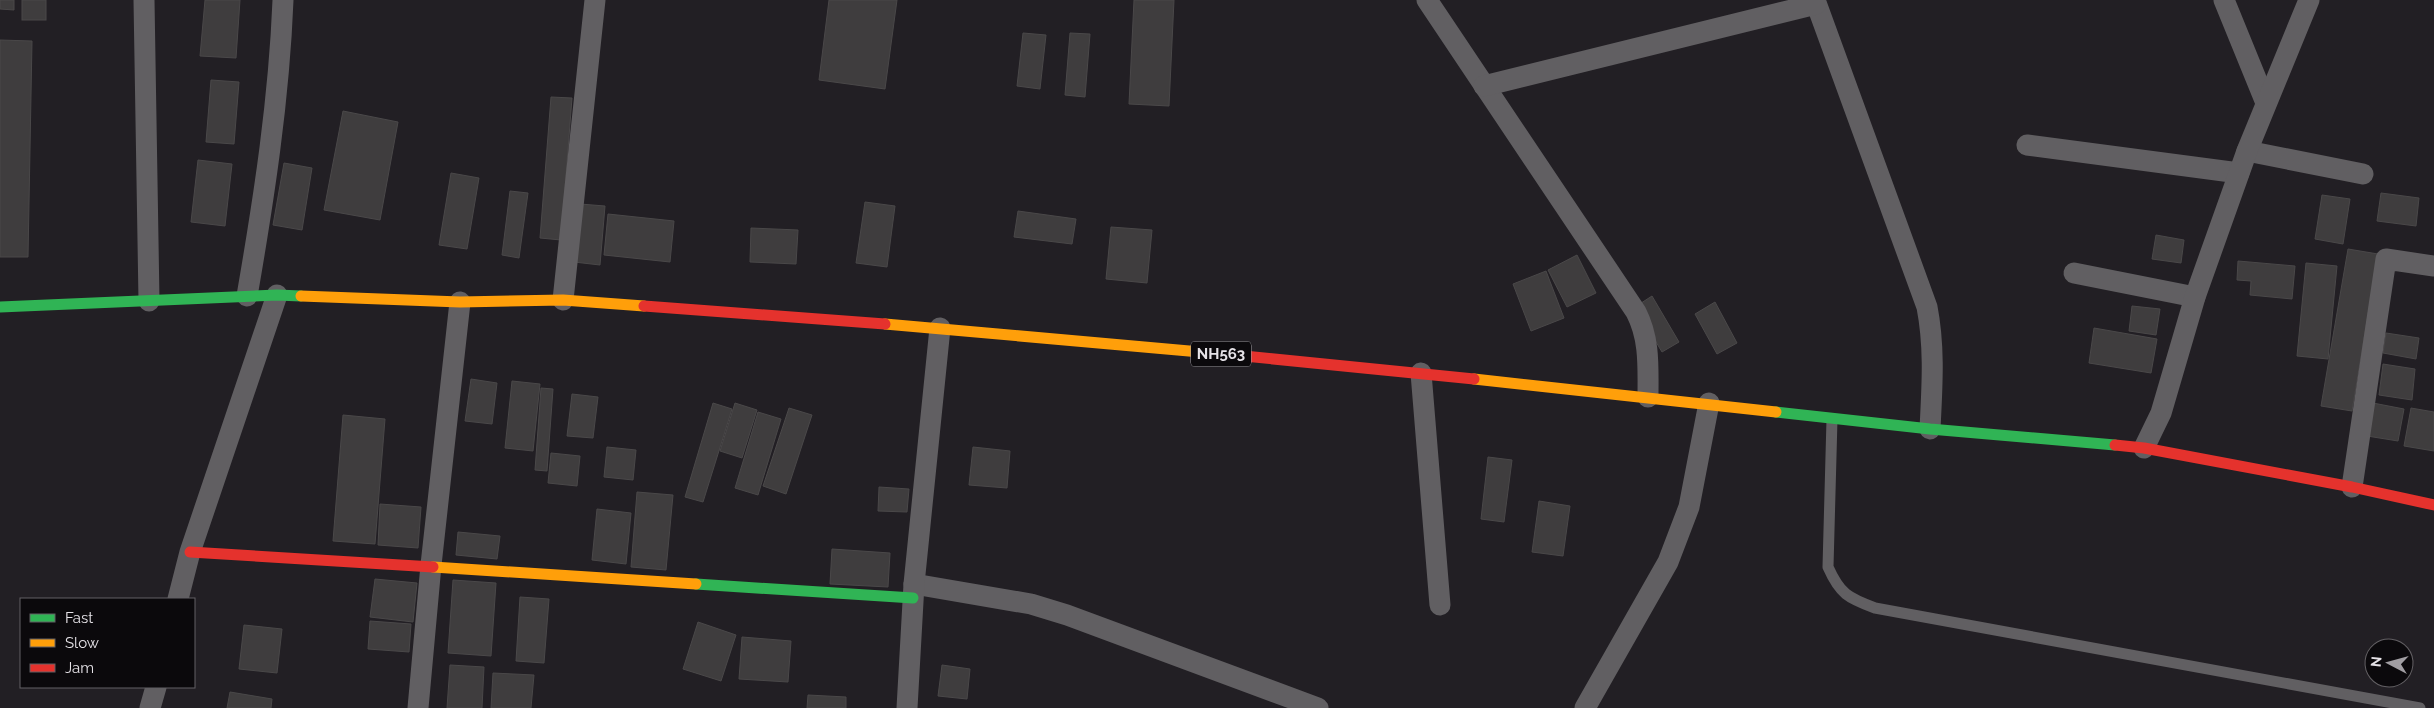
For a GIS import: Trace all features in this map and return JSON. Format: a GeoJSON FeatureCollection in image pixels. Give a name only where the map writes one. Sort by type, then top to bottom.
{"type":"FeatureCollection","features":[{"type":"Feature","properties":{"kind":"main road","name":"NH563"},"geometry":{"type":"LineString","coordinates":[[0,308],[277,295],[460,302],[563,300],[940,328],[1421,373],[1709,403],[1930,429],[2144,448],[2352,487],[2434,505]]}},
{"type":"Feature","properties":{"kind":"main road"},"geometry":{"type":"LineString","coordinates":[[190,552],[914,591]]}},
{"type":"Feature","properties":{"kind":"street"},"geometry":{"type":"LineString","coordinates":[[144,0],[149,301]]}},
{"type":"Feature","properties":{"kind":"street"},"geometry":{"type":"LineString","coordinates":[[248,296],[267,179],[281,42],[283,0]]}},
{"type":"Feature","properties":{"kind":"street"},"geometry":{"type":"LineString","coordinates":[[563,300],[595,0]]}},
{"type":"Feature","properties":{"kind":"street"},"geometry":{"type":"LineString","coordinates":[[1427,0],[1643,326],[1648,347],[1648,397]]}},
{"type":"Feature","properties":{"kind":"street"},"geometry":{"type":"LineString","coordinates":[[2224,0],[2266,103]]}},
{"type":"Feature","properties":{"kind":"street"},"geometry":{"type":"LineString","coordinates":[[2144,448],[2161,412],[2195,297],[2247,151],[2309,0]]}},
{"type":"Feature","properties":{"kind":"street"},"geometry":{"type":"LineString","coordinates":[[1484,86],[1815,2],[1927,307],[1932,333],[1933,363],[1930,429]]}},
{"type":"Feature","properties":{"kind":"street"},"geometry":{"type":"LineString","coordinates":[[2027,145],[2239,173]]}},
{"type":"Feature","properties":{"kind":"street"},"geometry":{"type":"LineString","coordinates":[[2247,151],[2362,174]]}},
{"type":"Feature","properties":{"kind":"street"},"geometry":{"type":"LineString","coordinates":[[2352,487],[2386,259],[2434,266]]}},
{"type":"Feature","properties":{"kind":"street"},"geometry":{"type":"LineString","coordinates":[[2074,273],[2195,297]]}},
{"type":"Feature","properties":{"kind":"street"},"geometry":{"type":"LineString","coordinates":[[178,598],[190,552],[277,295]]}},
{"type":"Feature","properties":{"kind":"street"},"geometry":{"type":"LineString","coordinates":[[418,708],[431,566],[460,302]]}},
{"type":"Feature","properties":{"kind":"street"},"geometry":{"type":"LineString","coordinates":[[907,708],[914,591],[940,328]]}},
{"type":"Feature","properties":{"kind":"street"},"geometry":{"type":"LineString","coordinates":[[1421,373],[1440,605]]}},
{"type":"Feature","properties":{"kind":"street"},"geometry":{"type":"LineString","coordinates":[[1585,708],[1668,562],[1689,507],[1709,403]]}},
{"type":"Feature","properties":{"kind":"street"},"geometry":{"type":"LineString","coordinates":[[914,591],[1031,604],[1068,615],[1318,708]]}},
{"type":"Feature","properties":{"kind":"street"},"geometry":{"type":"LineString","coordinates":[[150,708],[156,688]]}},
{"type":"Feature","properties":{"kind":"lane"},"geometry":{"type":"LineString","coordinates":[[1832,418],[1828,567],[1837,586],[1853,600],[1875,608],[2420,708]]}},
{"type":"Feature","properties":{"kind":"building"},"geometry":{"type":"Polygon","coordinates":[[[0,0],[14,0],[14,10],[0,9],[0,0]]]}},
{"type":"Feature","properties":{"kind":"building"},"geometry":{"type":"Polygon","coordinates":[[[22,0],[46,0],[46,20],[22,20],[22,0]]]}},
{"type":"Feature","properties":{"kind":"building"},"geometry":{"type":"Polygon","coordinates":[[[205,0],[240,0],[236,58],[200,56],[205,0]]]}},
{"type":"Feature","properties":{"kind":"building"},"geometry":{"type":"Polygon","coordinates":[[[829,0],[897,0],[885,89],[819,80],[829,0]]]}},
{"type":"Feature","properties":{"kind":"building"},"geometry":{"type":"Polygon","coordinates":[[[1134,0],[1174,0],[1169,106],[1129,104],[1134,0]]]}},
{"type":"Feature","properties":{"kind":"building"},"geometry":{"type":"Polygon","coordinates":[[[1023,33],[1046,35],[1040,89],[1017,86],[1023,33]]]}},
{"type":"Feature","properties":{"kind":"building"},"geometry":{"type":"Polygon","coordinates":[[[1070,33],[1090,34],[1085,97],[1065,95],[1070,33]]]}},
{"type":"Feature","properties":{"kind":"building"},"geometry":{"type":"Polygon","coordinates":[[[0,40],[32,41],[28,257],[0,257],[0,40]]]}},
{"type":"Feature","properties":{"kind":"building"},"geometry":{"type":"Polygon","coordinates":[[[211,80],[239,82],[234,144],[206,142],[211,80]]]}},
{"type":"Feature","properties":{"kind":"building"},"geometry":{"type":"Polygon","coordinates":[[[551,97],[572,98],[561,240],[540,238],[551,97]]]}},
{"type":"Feature","properties":{"kind":"building"},"geometry":{"type":"Polygon","coordinates":[[[343,111],[398,122],[380,220],[324,210],[343,111]]]}},
{"type":"Feature","properties":{"kind":"building"},"geometry":{"type":"Polygon","coordinates":[[[198,160],[232,164],[225,226],[191,222],[198,160]]]}},
{"type":"Feature","properties":{"kind":"building"},"geometry":{"type":"Polygon","coordinates":[[[284,163],[312,168],[302,230],[273,225],[284,163]]]}},
{"type":"Feature","properties":{"kind":"building"},"geometry":{"type":"Polygon","coordinates":[[[451,173],[479,178],[467,249],[439,245],[451,173]]]}},
{"type":"Feature","properties":{"kind":"building"},"geometry":{"type":"Polygon","coordinates":[[[510,191],[528,193],[519,258],[502,255],[510,191]]]}},
{"type":"Feature","properties":{"kind":"building"},"geometry":{"type":"Polygon","coordinates":[[[2381,193],[2419,198],[2416,226],[2377,221],[2381,193]]]}},
{"type":"Feature","properties":{"kind":"building"},"geometry":{"type":"Polygon","coordinates":[[[2322,195],[2350,199],[2343,244],[2315,239],[2322,195]]]}},
{"type":"Feature","properties":{"kind":"building"},"geometry":{"type":"Polygon","coordinates":[[[865,202],[895,206],[887,267],[856,263],[865,202]]]}},
{"type":"Feature","properties":{"kind":"building"},"geometry":{"type":"Polygon","coordinates":[[[580,204],[605,206],[600,265],[574,262],[580,204]]]}},
{"type":"Feature","properties":{"kind":"building"},"geometry":{"type":"Polygon","coordinates":[[[1018,211],[1076,219],[1072,244],[1014,237],[1018,211]]]}},
{"type":"Feature","properties":{"kind":"building"},"geometry":{"type":"Polygon","coordinates":[[[608,214],[674,221],[670,262],[604,255],[608,214]]]}},
{"type":"Feature","properties":{"kind":"building"},"geometry":{"type":"Polygon","coordinates":[[[1111,227],[1152,230],[1147,283],[1106,279],[1111,227]]]}},
{"type":"Feature","properties":{"kind":"building"},"geometry":{"type":"Polygon","coordinates":[[[751,228],[798,230],[796,264],[750,262],[751,228]]]}},
{"type":"Feature","properties":{"kind":"building"},"geometry":{"type":"Polygon","coordinates":[[[2156,235],[2184,240],[2181,263],[2152,259],[2156,235]]]}},
{"type":"Feature","properties":{"kind":"building"},"geometry":{"type":"Polygon","coordinates":[[[2348,249],[2378,254],[2352,411],[2321,406],[2348,249]]]}},
{"type":"Feature","properties":{"kind":"building"},"geometry":{"type":"Polygon","coordinates":[[[1577,255],[1596,293],[1567,307],[1548,270],[1577,255]]]}},
{"type":"Feature","properties":{"kind":"building"},"geometry":{"type":"Polygon","coordinates":[[[2238,261],[2295,266],[2292,299],[2250,295],[2251,281],[2237,280],[2238,261]]]}},
{"type":"Feature","properties":{"kind":"building"},"geometry":{"type":"Polygon","coordinates":[[[2306,263],[2337,266],[2328,359],[2297,356],[2306,263]]]}},
{"type":"Feature","properties":{"kind":"building"},"geometry":{"type":"Polygon","coordinates":[[[1546,271],[1564,318],[1531,331],[1513,284],[1546,271]]]}},
{"type":"Feature","properties":{"kind":"building"},"geometry":{"type":"Polygon","coordinates":[[[1652,296],[1679,342],[1662,352],[1635,307],[1652,296]]]}},
{"type":"Feature","properties":{"kind":"building"},"geometry":{"type":"Polygon","coordinates":[[[1715,302],[1737,343],[1717,354],[1695,314],[1715,302]]]}},
{"type":"Feature","properties":{"kind":"building"},"geometry":{"type":"Polygon","coordinates":[[[2132,306],[2160,309],[2156,335],[2129,331],[2132,306]]]}},
{"type":"Feature","properties":{"kind":"building"},"geometry":{"type":"Polygon","coordinates":[[[2094,328],[2157,339],[2151,373],[2089,363],[2094,328]]]}},
{"type":"Feature","properties":{"kind":"building"},"geometry":{"type":"Polygon","coordinates":[[[2386,333],[2419,338],[2416,359],[2383,353],[2386,333]]]}},
{"type":"Feature","properties":{"kind":"building"},"geometry":{"type":"Polygon","coordinates":[[[2383,364],[2415,369],[2412,400],[2379,395],[2383,364]]]}},
{"type":"Feature","properties":{"kind":"building"},"geometry":{"type":"Polygon","coordinates":[[[471,379],[497,383],[492,424],[465,421],[471,379]]]}},
{"type":"Feature","properties":{"kind":"building"},"geometry":{"type":"Polygon","coordinates":[[[512,381],[540,384],[533,451],[505,448],[512,381]]]}},
{"type":"Feature","properties":{"kind":"building"},"geometry":{"type":"Polygon","coordinates":[[[541,388],[553,389],[547,471],[535,470],[541,388]]]}},
{"type":"Feature","properties":{"kind":"building"},"geometry":{"type":"Polygon","coordinates":[[[572,394],[598,397],[593,438],[567,436],[572,394]]]}},
{"type":"Feature","properties":{"kind":"building"},"geometry":{"type":"Polygon","coordinates":[[[713,403],[732,409],[703,502],[685,497],[713,403]]]}},
{"type":"Feature","properties":{"kind":"building"},"geometry":{"type":"Polygon","coordinates":[[[735,403],[757,410],[742,458],[720,451],[735,403]]]}},
{"type":"Feature","properties":{"kind":"building"},"geometry":{"type":"Polygon","coordinates":[[[2373,403],[2404,409],[2398,441],[2367,436],[2373,403]]]}},
{"type":"Feature","properties":{"kind":"building"},"geometry":{"type":"Polygon","coordinates":[[[789,408],[812,415],[786,494],[763,486],[789,408]]]}},
{"type":"Feature","properties":{"kind":"building"},"geometry":{"type":"Polygon","coordinates":[[[2411,408],[2434,412],[2434,451],[2404,446],[2411,408]]]}},
{"type":"Feature","properties":{"kind":"building"},"geometry":{"type":"Polygon","coordinates":[[[758,412],[781,419],[758,495],[735,488],[758,412]]]}},
{"type":"Feature","properties":{"kind":"building"},"geometry":{"type":"Polygon","coordinates":[[[343,415],[385,419],[375,544],[333,541],[343,415]]]}},
{"type":"Feature","properties":{"kind":"building"},"geometry":{"type":"Polygon","coordinates":[[[607,447],[636,450],[633,480],[604,477],[607,447]]]}},
{"type":"Feature","properties":{"kind":"building"},"geometry":{"type":"Polygon","coordinates":[[[973,447],[1010,451],[1007,488],[969,485],[973,447]]]}},
{"type":"Feature","properties":{"kind":"building"},"geometry":{"type":"Polygon","coordinates":[[[551,453],[580,456],[577,486],[548,483],[551,453]]]}},
{"type":"Feature","properties":{"kind":"building"},"geometry":{"type":"Polygon","coordinates":[[[1488,457],[1512,460],[1504,522],[1481,519],[1488,457]]]}},
{"type":"Feature","properties":{"kind":"building"},"geometry":{"type":"Polygon","coordinates":[[[879,487],[909,489],[907,512],[878,511],[879,487]]]}},
{"type":"Feature","properties":{"kind":"building"},"geometry":{"type":"Polygon","coordinates":[[[637,492],[673,495],[666,570],[631,567],[637,492]]]}},
{"type":"Feature","properties":{"kind":"building"},"geometry":{"type":"Polygon","coordinates":[[[1539,501],[1570,506],[1563,556],[1532,552],[1539,501]]]}},
{"type":"Feature","properties":{"kind":"building"},"geometry":{"type":"Polygon","coordinates":[[[380,504],[421,507],[418,548],[378,545],[380,504]]]}},
{"type":"Feature","properties":{"kind":"building"},"geometry":{"type":"Polygon","coordinates":[[[597,509],[631,513],[626,564],[592,560],[597,509]]]}},
{"type":"Feature","properties":{"kind":"building"},"geometry":{"type":"Polygon","coordinates":[[[458,532],[500,536],[497,559],[456,555],[458,532]]]}},
{"type":"Feature","properties":{"kind":"building"},"geometry":{"type":"Polygon","coordinates":[[[832,549],[890,553],[888,587],[830,584],[832,549]]]}},
{"type":"Feature","properties":{"kind":"building"},"geometry":{"type":"Polygon","coordinates":[[[375,579],[417,583],[413,622],[370,617],[375,579]]]}},
{"type":"Feature","properties":{"kind":"building"},"geometry":{"type":"Polygon","coordinates":[[[453,580],[496,583],[491,656],[448,653],[453,580]]]}},
{"type":"Feature","properties":{"kind":"building"},"geometry":{"type":"Polygon","coordinates":[[[520,597],[549,599],[544,663],[516,661],[520,597]]]}},
{"type":"Feature","properties":{"kind":"building"},"geometry":{"type":"Polygon","coordinates":[[[370,621],[411,624],[409,652],[368,649],[370,621]]]}},
{"type":"Feature","properties":{"kind":"building"},"geometry":{"type":"Polygon","coordinates":[[[698,622],[736,635],[721,681],[683,669],[698,622]]]}},
{"type":"Feature","properties":{"kind":"building"},"geometry":{"type":"Polygon","coordinates":[[[244,625],[282,629],[277,673],[239,669],[244,625]]]}},
{"type":"Feature","properties":{"kind":"building"},"geometry":{"type":"Polygon","coordinates":[[[742,637],[791,641],[788,682],[739,679],[742,637]]]}},
{"type":"Feature","properties":{"kind":"building"},"geometry":{"type":"Polygon","coordinates":[[[450,665],[484,667],[482,708],[447,708],[450,665]]]}},
{"type":"Feature","properties":{"kind":"building"},"geometry":{"type":"Polygon","coordinates":[[[942,665],[970,669],[967,699],[938,696],[942,665]]]}},
{"type":"Feature","properties":{"kind":"building"},"geometry":{"type":"Polygon","coordinates":[[[493,673],[534,675],[531,708],[491,708],[493,673]]]}},
{"type":"Feature","properties":{"kind":"building"},"geometry":{"type":"Polygon","coordinates":[[[230,692],[272,699],[271,708],[227,708],[230,692]]]}},
{"type":"Feature","properties":{"kind":"building"},"geometry":{"type":"Polygon","coordinates":[[[808,695],[846,697],[846,708],[807,708],[808,695]]]}},
{"type":"Feature","properties":{"kind":"traffic: fast"},"geometry":{"type":"LineString","coordinates":[[0,307],[277,295],[301,296]]}},
{"type":"Feature","properties":{"kind":"traffic: fast"},"geometry":{"type":"LineString","coordinates":[[1776,412],[1930,429],[2115,445]]}},
{"type":"Feature","properties":{"kind":"traffic: fast"},"geometry":{"type":"LineString","coordinates":[[696,584],[913,598]]}},
{"type":"Feature","properties":{"kind":"traffic: slow"},"geometry":{"type":"LineString","coordinates":[[301,296],[460,302],[563,300],[644,306]]}},
{"type":"Feature","properties":{"kind":"traffic: slow"},"geometry":{"type":"LineString","coordinates":[[885,324],[1234,355]]}},
{"type":"Feature","properties":{"kind":"traffic: slow"},"geometry":{"type":"LineString","coordinates":[[1474,379],[1776,412]]}},
{"type":"Feature","properties":{"kind":"traffic: slow"},"geometry":{"type":"LineString","coordinates":[[433,567],[696,584]]}},
{"type":"Feature","properties":{"kind":"traffic: jam"},"geometry":{"type":"LineString","coordinates":[[644,306],[885,324]]}},
{"type":"Feature","properties":{"kind":"traffic: jam"},"geometry":{"type":"LineString","coordinates":[[1234,355],[1474,379]]}},
{"type":"Feature","properties":{"kind":"traffic: jam"},"geometry":{"type":"LineString","coordinates":[[2115,445],[2144,448],[2352,487],[2434,505]]}},
{"type":"Feature","properties":{"kind":"traffic: jam"},"geometry":{"type":"LineString","coordinates":[[190,552],[433,567]]}}]}
